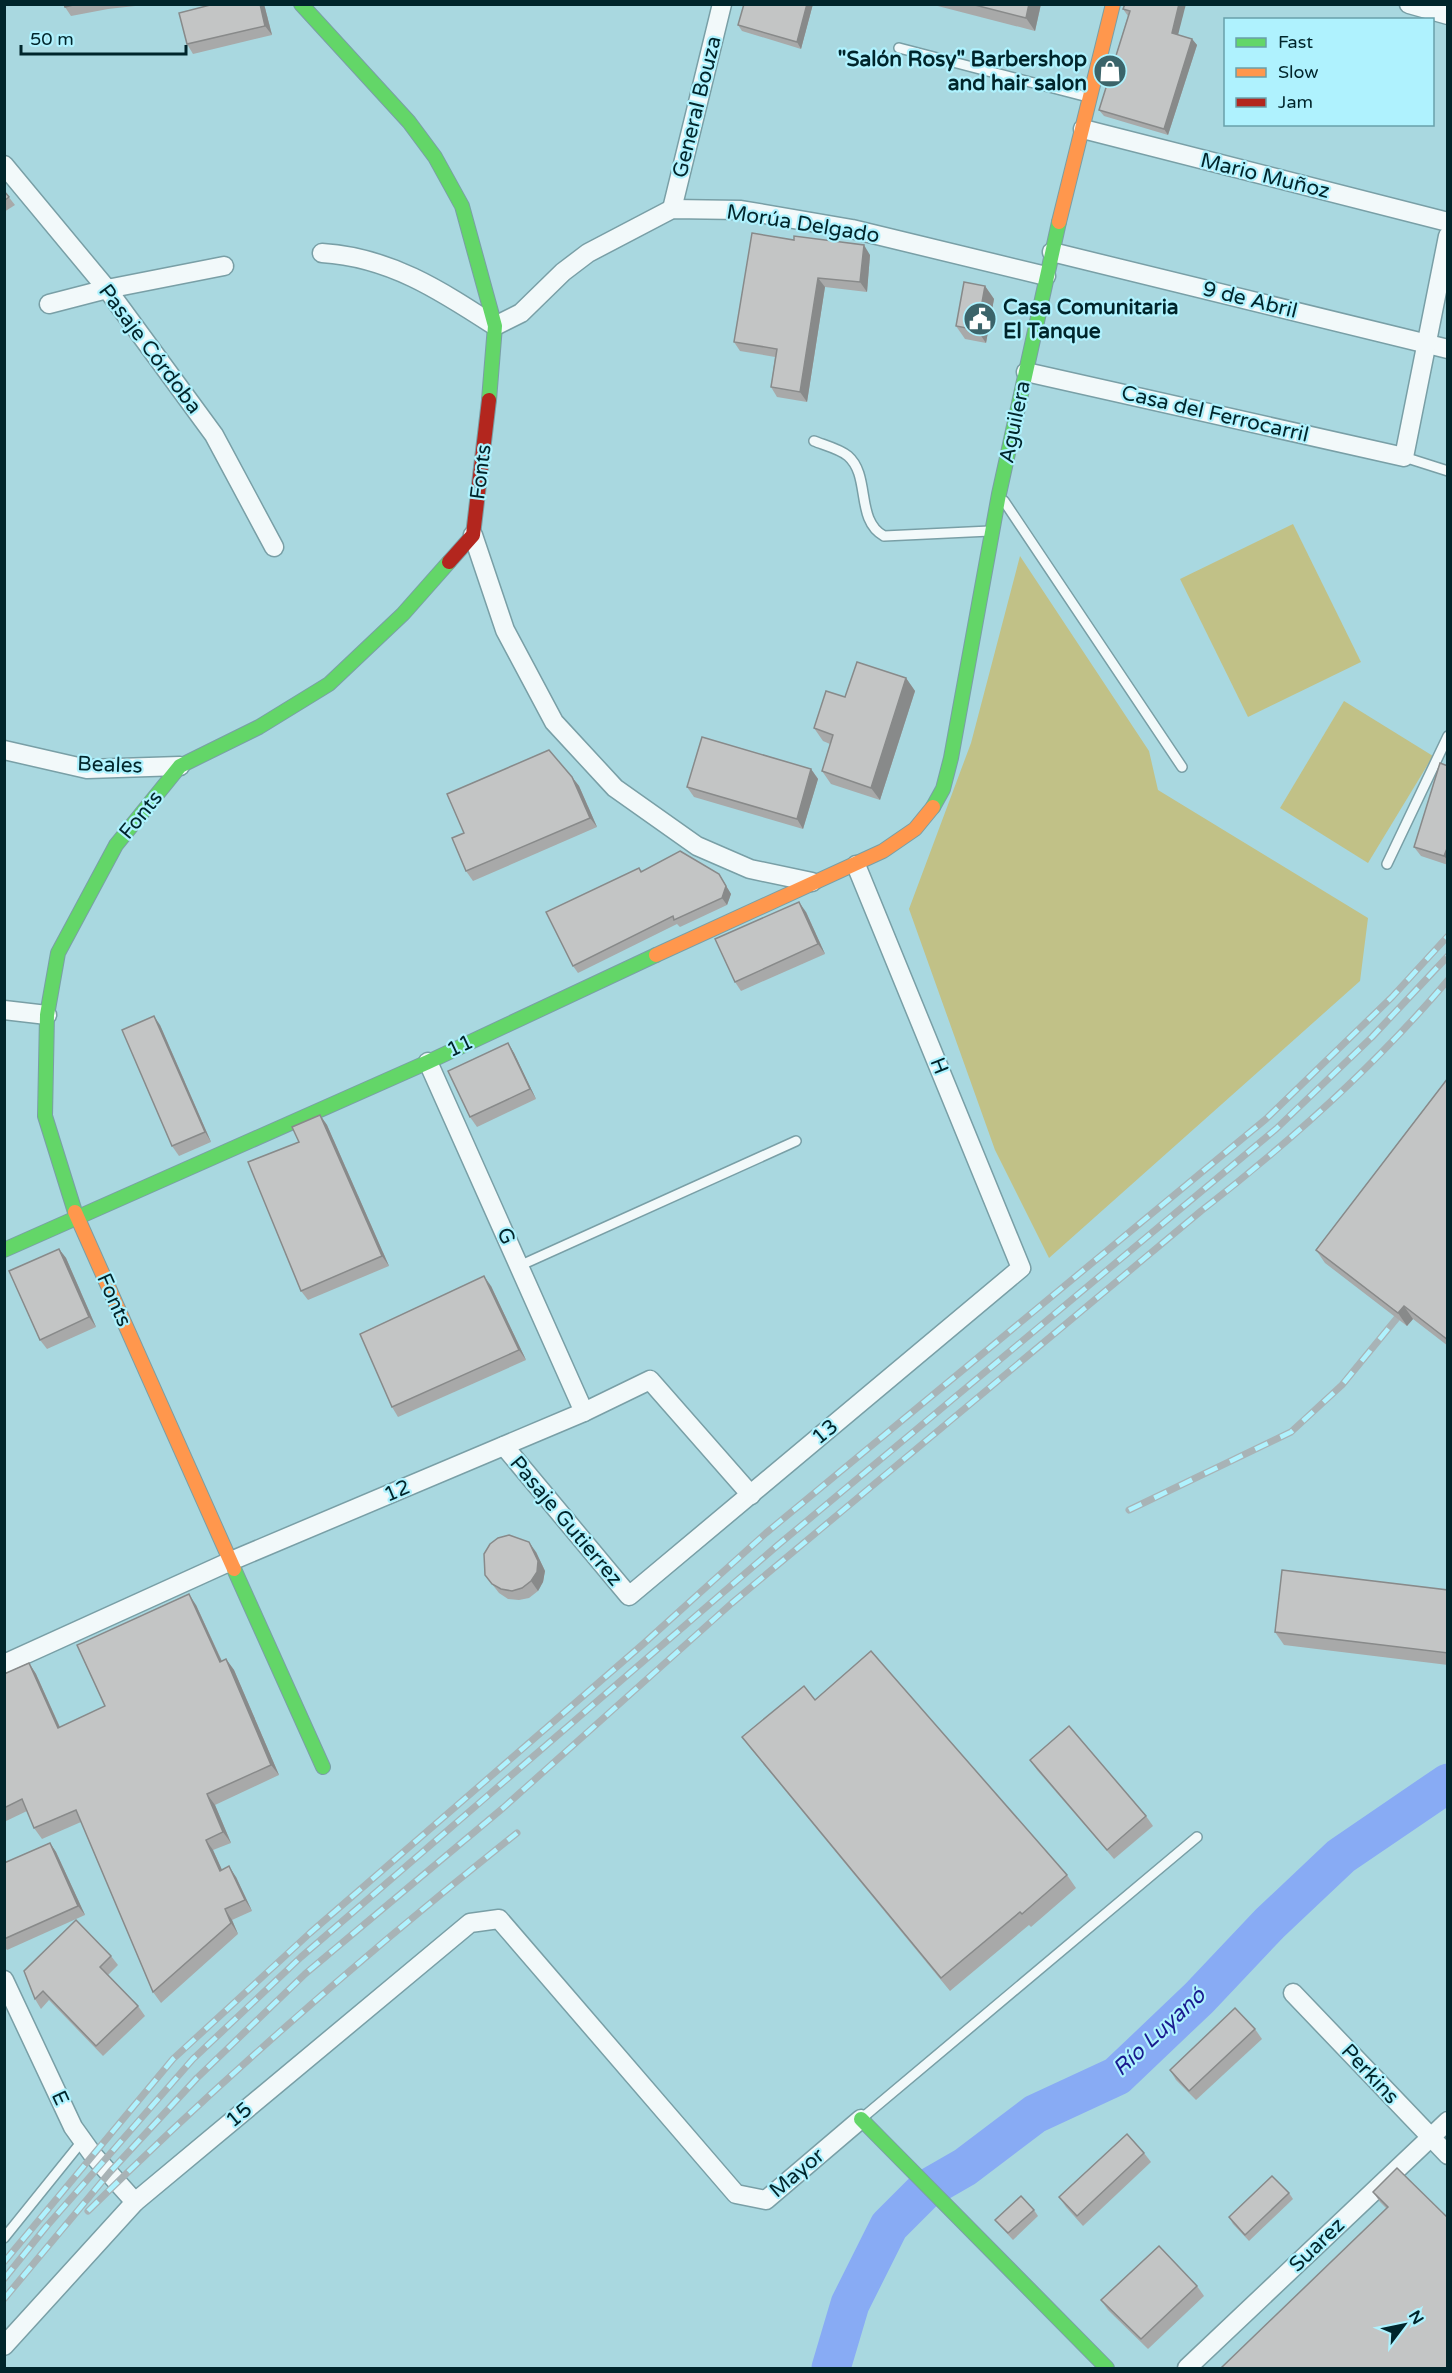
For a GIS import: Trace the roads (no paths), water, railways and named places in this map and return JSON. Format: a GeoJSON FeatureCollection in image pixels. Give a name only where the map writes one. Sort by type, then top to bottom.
{"type":"FeatureCollection","features":[{"type":"Feature","properties":{"kind":"street","name":"Fonts"},"geometry":{"type":"LineString","coordinates":[[301,4],[409,122],[447,176],[462,206],[495,326],[486,438],[473,535],[403,614],[328,684],[259,727],[180,766],[116,845],[58,953],[47,1015],[45,1116],[76,1216],[323,1767]]}},
{"type":"Feature","properties":{"kind":"street","name":"General Bouza"},"geometry":{"type":"LineString","coordinates":[[672,209],[722,4]]}},
{"type":"Feature","properties":{"kind":"street","name":"Aguilera"},"geometry":{"type":"LineString","coordinates":[[912,833],[939,798],[951,758],[999,494],[1046,276],[1113,4]]}},
{"type":"Feature","properties":{"kind":"street"},"geometry":{"type":"LineString","coordinates":[[1409,4],[1448,15]]}},
{"type":"Feature","properties":{"kind":"street","name":"Mario Muñoz"},"geometry":{"type":"LineString","coordinates":[[1083,129],[1448,222]]}},
{"type":"Feature","properties":{"kind":"street","name":"Pasaje Córdoba"},"geometry":{"type":"LineString","coordinates":[[4,165],[107,289],[214,435],[274,547]]}},
{"type":"Feature","properties":{"kind":"street","name":"Morúa Delgado"},"geometry":{"type":"LineString","coordinates":[[495,326],[521,313],[563,272],[588,253],[672,209],[741,210],[852,229],[1046,276]]}},
{"type":"Feature","properties":{"kind":"street"},"geometry":{"type":"LineString","coordinates":[[1404,457],[1448,236]]}},
{"type":"Feature","properties":{"kind":"street","name":"9 de Abril"},"geometry":{"type":"LineString","coordinates":[[1052,252],[1448,349]]}},
{"type":"Feature","properties":{"kind":"street"},"geometry":{"type":"LineString","coordinates":[[322,253],[360,256],[389,265],[440,290],[495,326]]}},
{"type":"Feature","properties":{"kind":"street"},"geometry":{"type":"LineString","coordinates":[[49,304],[107,289],[224,266]]}},
{"type":"Feature","properties":{"kind":"street","name":"Casa del Ferrocarril"},"geometry":{"type":"LineString","coordinates":[[1026,372],[1404,457]]}},
{"type":"Feature","properties":{"kind":"street"},"geometry":{"type":"LineString","coordinates":[[473,535],[505,630],[554,722],[615,788],[697,846],[750,869],[812,882]]}},
{"type":"Feature","properties":{"kind":"street","name":"Beales"},"geometry":{"type":"LineString","coordinates":[[4,750],[87,769],[180,766]]}},
{"type":"Feature","properties":{"kind":"street","name":"11"},"geometry":{"type":"LineString","coordinates":[[4,1250],[76,1216],[428,1062],[812,882],[856,865],[912,833]]}},
{"type":"Feature","properties":{"kind":"street","name":"H"},"geometry":{"type":"LineString","coordinates":[[856,865],[1021,1268]]}},
{"type":"Feature","properties":{"kind":"street"},"geometry":{"type":"LineString","coordinates":[[4,1010],[47,1015]]}},
{"type":"Feature","properties":{"kind":"street","name":"G"},"geometry":{"type":"LineString","coordinates":[[428,1062],[584,1412]]}},
{"type":"Feature","properties":{"kind":"street","name":"13"},"geometry":{"type":"LineString","coordinates":[[629,1596],[1021,1268]]}},
{"type":"Feature","properties":{"kind":"street","name":"12"},"geometry":{"type":"LineString","coordinates":[[4,1664],[231,1561],[584,1412],[650,1380],[751,1495]]}},
{"type":"Feature","properties":{"kind":"street","name":"Pasaje Gutierrez"},"geometry":{"type":"LineString","coordinates":[[504,1446],[629,1596]]}},
{"type":"Feature","properties":{"kind":"street","name":"Mayor"},"geometry":{"type":"LineString","coordinates":[[500,1920],[736,2194],[766,2200],[861,2119]]}},
{"type":"Feature","properties":{"kind":"street","name":"15"},"geometry":{"type":"LineString","coordinates":[[4,2346],[135,2202],[470,1923],[500,1920]]}},
{"type":"Feature","properties":{"kind":"street","name":"E"},"geometry":{"type":"LineString","coordinates":[[4,1980],[73,2127],[135,2202]]}},
{"type":"Feature","properties":{"kind":"street","name":"Perkins"},"geometry":{"type":"LineString","coordinates":[[1293,1993],[1448,2156]]}},
{"type":"Feature","properties":{"kind":"street"},"geometry":{"type":"LineString","coordinates":[[861,2119],[1107,2368]]}},
{"type":"Feature","properties":{"kind":"street","name":"Suarez"},"geometry":{"type":"LineString","coordinates":[[1187,2368],[1448,2121]]}},
{"type":"Feature","properties":{"kind":"lane"},"geometry":{"type":"LineString","coordinates":[[899,48],[1090,98]]}},
{"type":"Feature","properties":{"kind":"lane"},"geometry":{"type":"LineString","coordinates":[[814,441],[847,454],[854,463],[869,520],[876,532],[884,536],[992,530]]}},
{"type":"Feature","properties":{"kind":"lane"},"geometry":{"type":"LineString","coordinates":[[1404,457],[1448,471]]}},
{"type":"Feature","properties":{"kind":"lane"},"geometry":{"type":"LineString","coordinates":[[999,494],[1182,767]]}},
{"type":"Feature","properties":{"kind":"lane"},"geometry":{"type":"LineString","coordinates":[[1387,864],[1448,736]]}},
{"type":"Feature","properties":{"kind":"lane"},"geometry":{"type":"LineString","coordinates":[[519,1266],[796,1141]]}},
{"type":"Feature","properties":{"kind":"lane"},"geometry":{"type":"LineString","coordinates":[[861,2119],[1197,1837]]}},
{"type":"Feature","properties":{"kind":"lane"},"geometry":{"type":"LineString","coordinates":[[4,2238],[83,2140]]}},
{"type":"Feature","properties":{"kind":"waterway","name":"Río Luyanó"},"geometry":{"type":"LineString","coordinates":[[831,2368],[850,2304],[889,2226],[925,2190],[965,2167],[1035,2114],[1117,2076],[1199,1998],[1270,1923],[1341,1856],[1448,1783]]}},
{"type":"Feature","properties":{"kind":"railway"},"geometry":{"type":"LineString","coordinates":[[4,2262],[173,2059],[310,1933],[642,1645],[766,1533],[1266,1119],[1392,997],[1448,936]]}},
{"type":"Feature","properties":{"kind":"railway"},"geometry":{"type":"LineString","coordinates":[[4,2279],[46,2227],[193,2059],[301,1957],[778,1545],[1276,1129],[1372,1037],[1448,956]]}},
{"type":"Feature","properties":{"kind":"railway"},"geometry":{"type":"LineString","coordinates":[[4,2299],[110,2172],[197,2078],[305,1974],[503,1808],[732,1603],[1267,1158],[1361,1073],[1448,980]]}},
{"type":"Feature","properties":{"kind":"railway"},"geometry":{"type":"LineString","coordinates":[[1129,1510],[1291,1432],[1342,1385],[1397,1318]]}},
{"type":"Feature","properties":{"kind":"railway"},"geometry":{"type":"LineString","coordinates":[[88,2211],[191,2112],[297,2016],[517,1833]]}},
{"type":"Feature","properties":{"kind":"place","name":"\"Salón Rosy\" Barbershop and hair salon"},"geometry":{"type":"Point","coordinates":[1110,71]}},
{"type":"Feature","properties":{"kind":"place","name":"Casa Comunitaria El Tanque"},"geometry":{"type":"Point","coordinates":[980,319]}}]}
